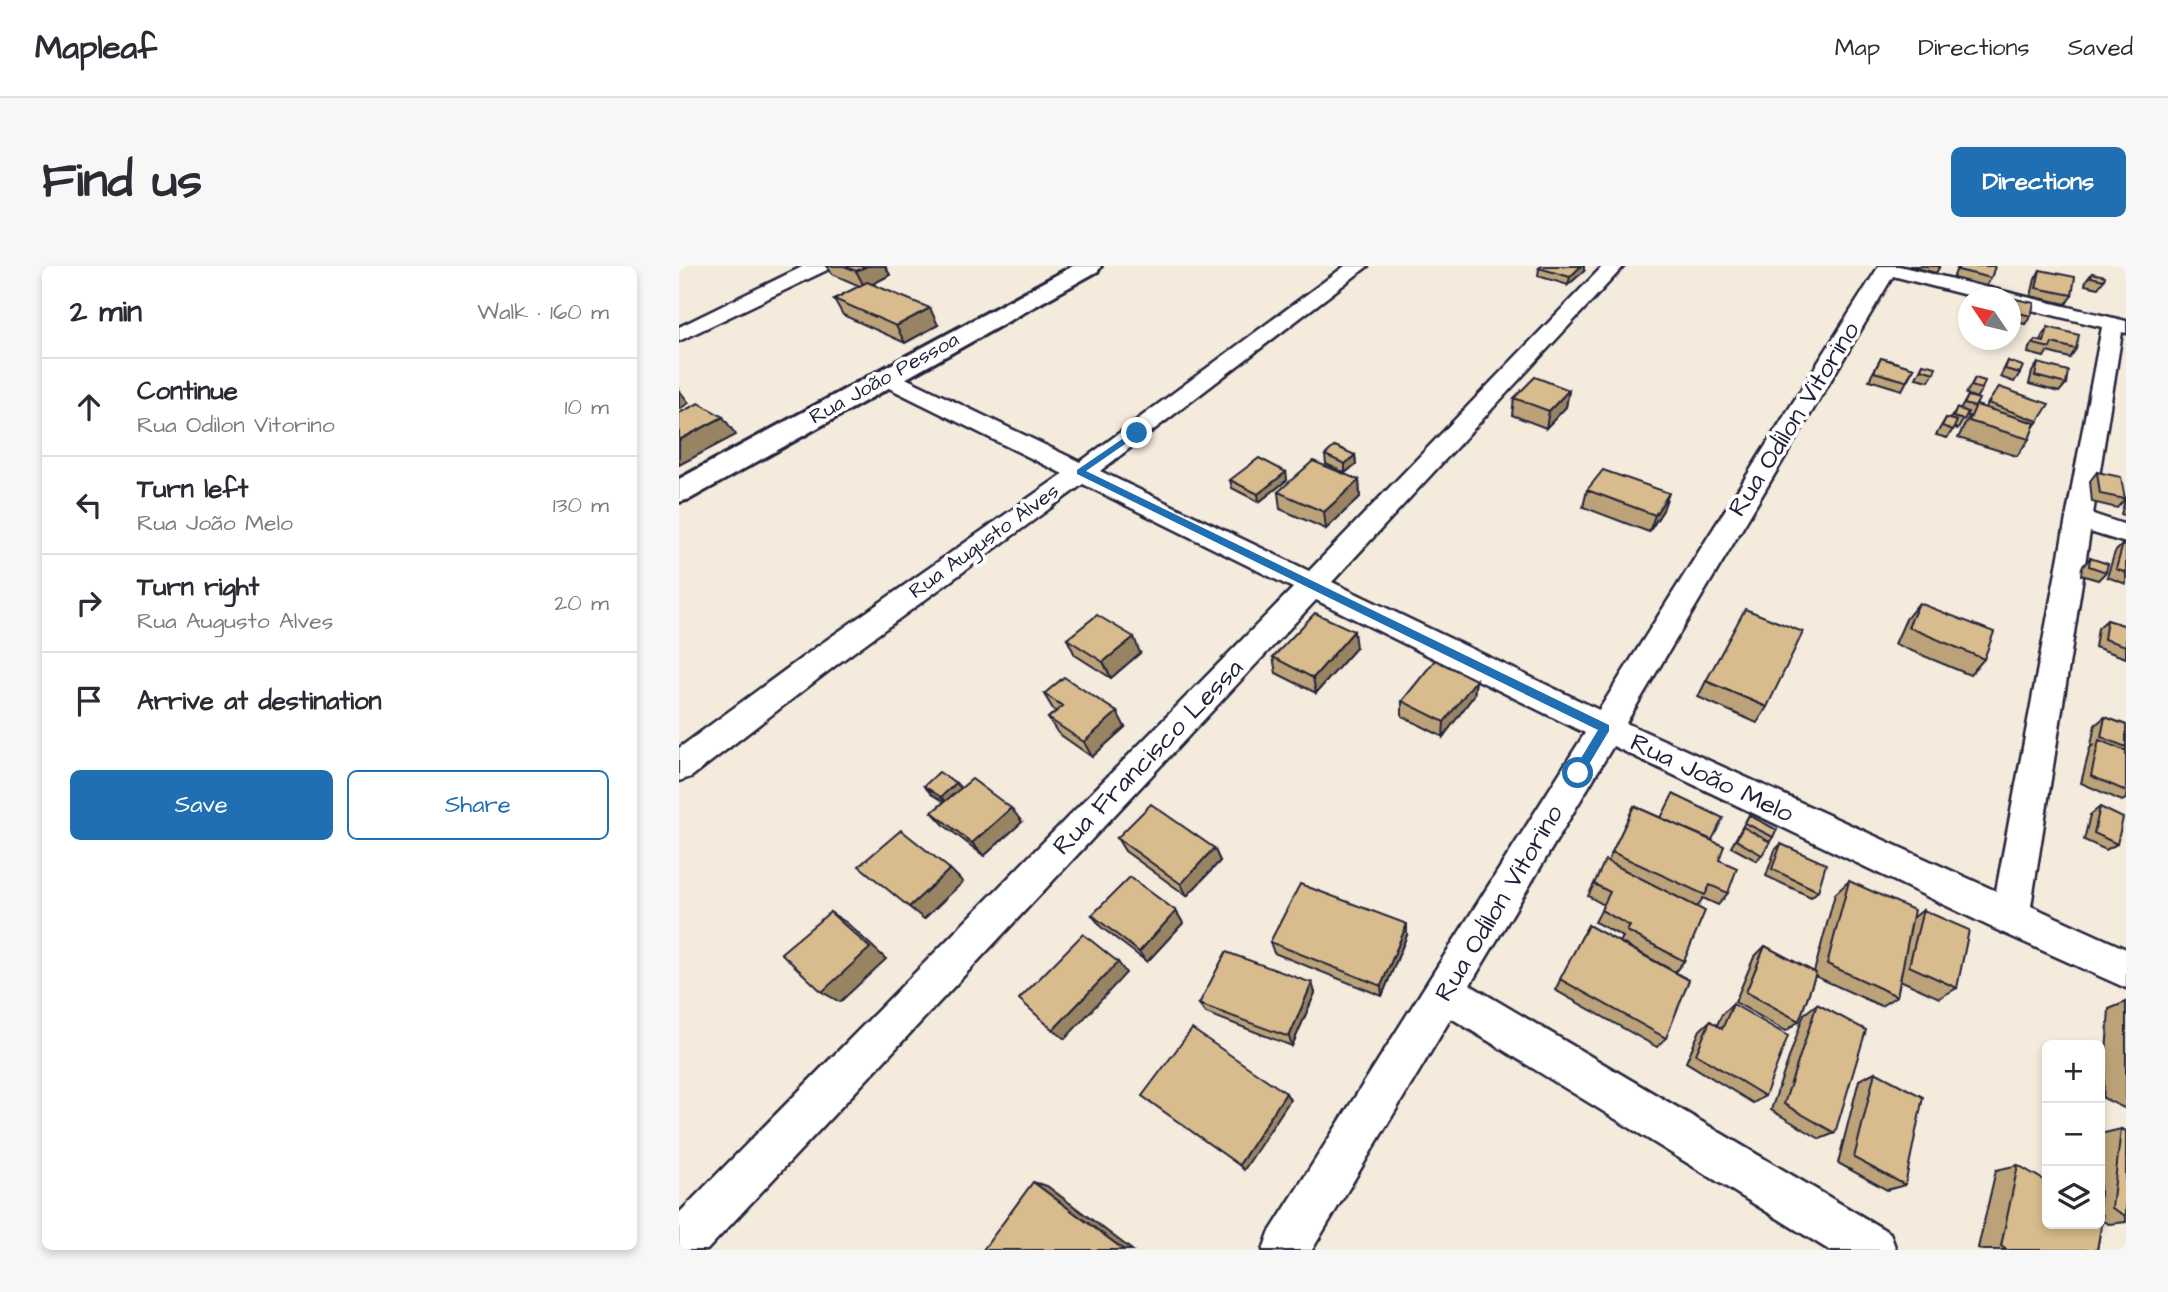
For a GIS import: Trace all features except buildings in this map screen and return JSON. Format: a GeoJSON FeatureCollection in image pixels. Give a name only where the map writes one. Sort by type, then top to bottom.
{"type":"FeatureCollection","features":[{"type":"Feature","properties":{"kind":"street"},"geometry":{"type":"LineString","coordinates":[[679,335],[820,266]]}},
{"type":"Feature","properties":{"kind":"street","name":"Rua João Pessoa"},"geometry":{"type":"LineString","coordinates":[[679,492],[1090,266]]}},
{"type":"Feature","properties":{"kind":"street","name":"Rua Augusto Alves"},"geometry":{"type":"LineString","coordinates":[[679,767],[1137,433],[1230,360],[1358,266]]}},
{"type":"Feature","properties":{"kind":"street","name":"Rua Francisco Lessa"},"geometry":{"type":"LineString","coordinates":[[679,1246],[1313,585],[1614,266]]}},
{"type":"Feature","properties":{"kind":"street","name":"Rua Odilon Vitorino"},"geometry":{"type":"LineString","coordinates":[[1286,1250],[1887,269],[1960,287]]}},
{"type":"Feature","properties":{"kind":"street"},"geometry":{"type":"LineString","coordinates":[[2010,917],[2080,519],[2114,393],[2120,325],[2021,301]]}},
{"type":"Feature","properties":{"kind":"street","name":"Rua João Melo"},"geometry":{"type":"LineString","coordinates":[[885,377],[1605,728],[2126,969]]}},
{"type":"Feature","properties":{"kind":"street"},"geometry":{"type":"LineString","coordinates":[[2080,519],[2126,534]]}},
{"type":"Feature","properties":{"kind":"street"},"geometry":{"type":"LineString","coordinates":[[1445,992],[1873,1250]]}},
{"type":"Feature","properties":{"kind":"route"},"geometry":{"type":"LineString","coordinates":[[1137,433],[1080,472],[1605,728],[1578,773]]}}]}
